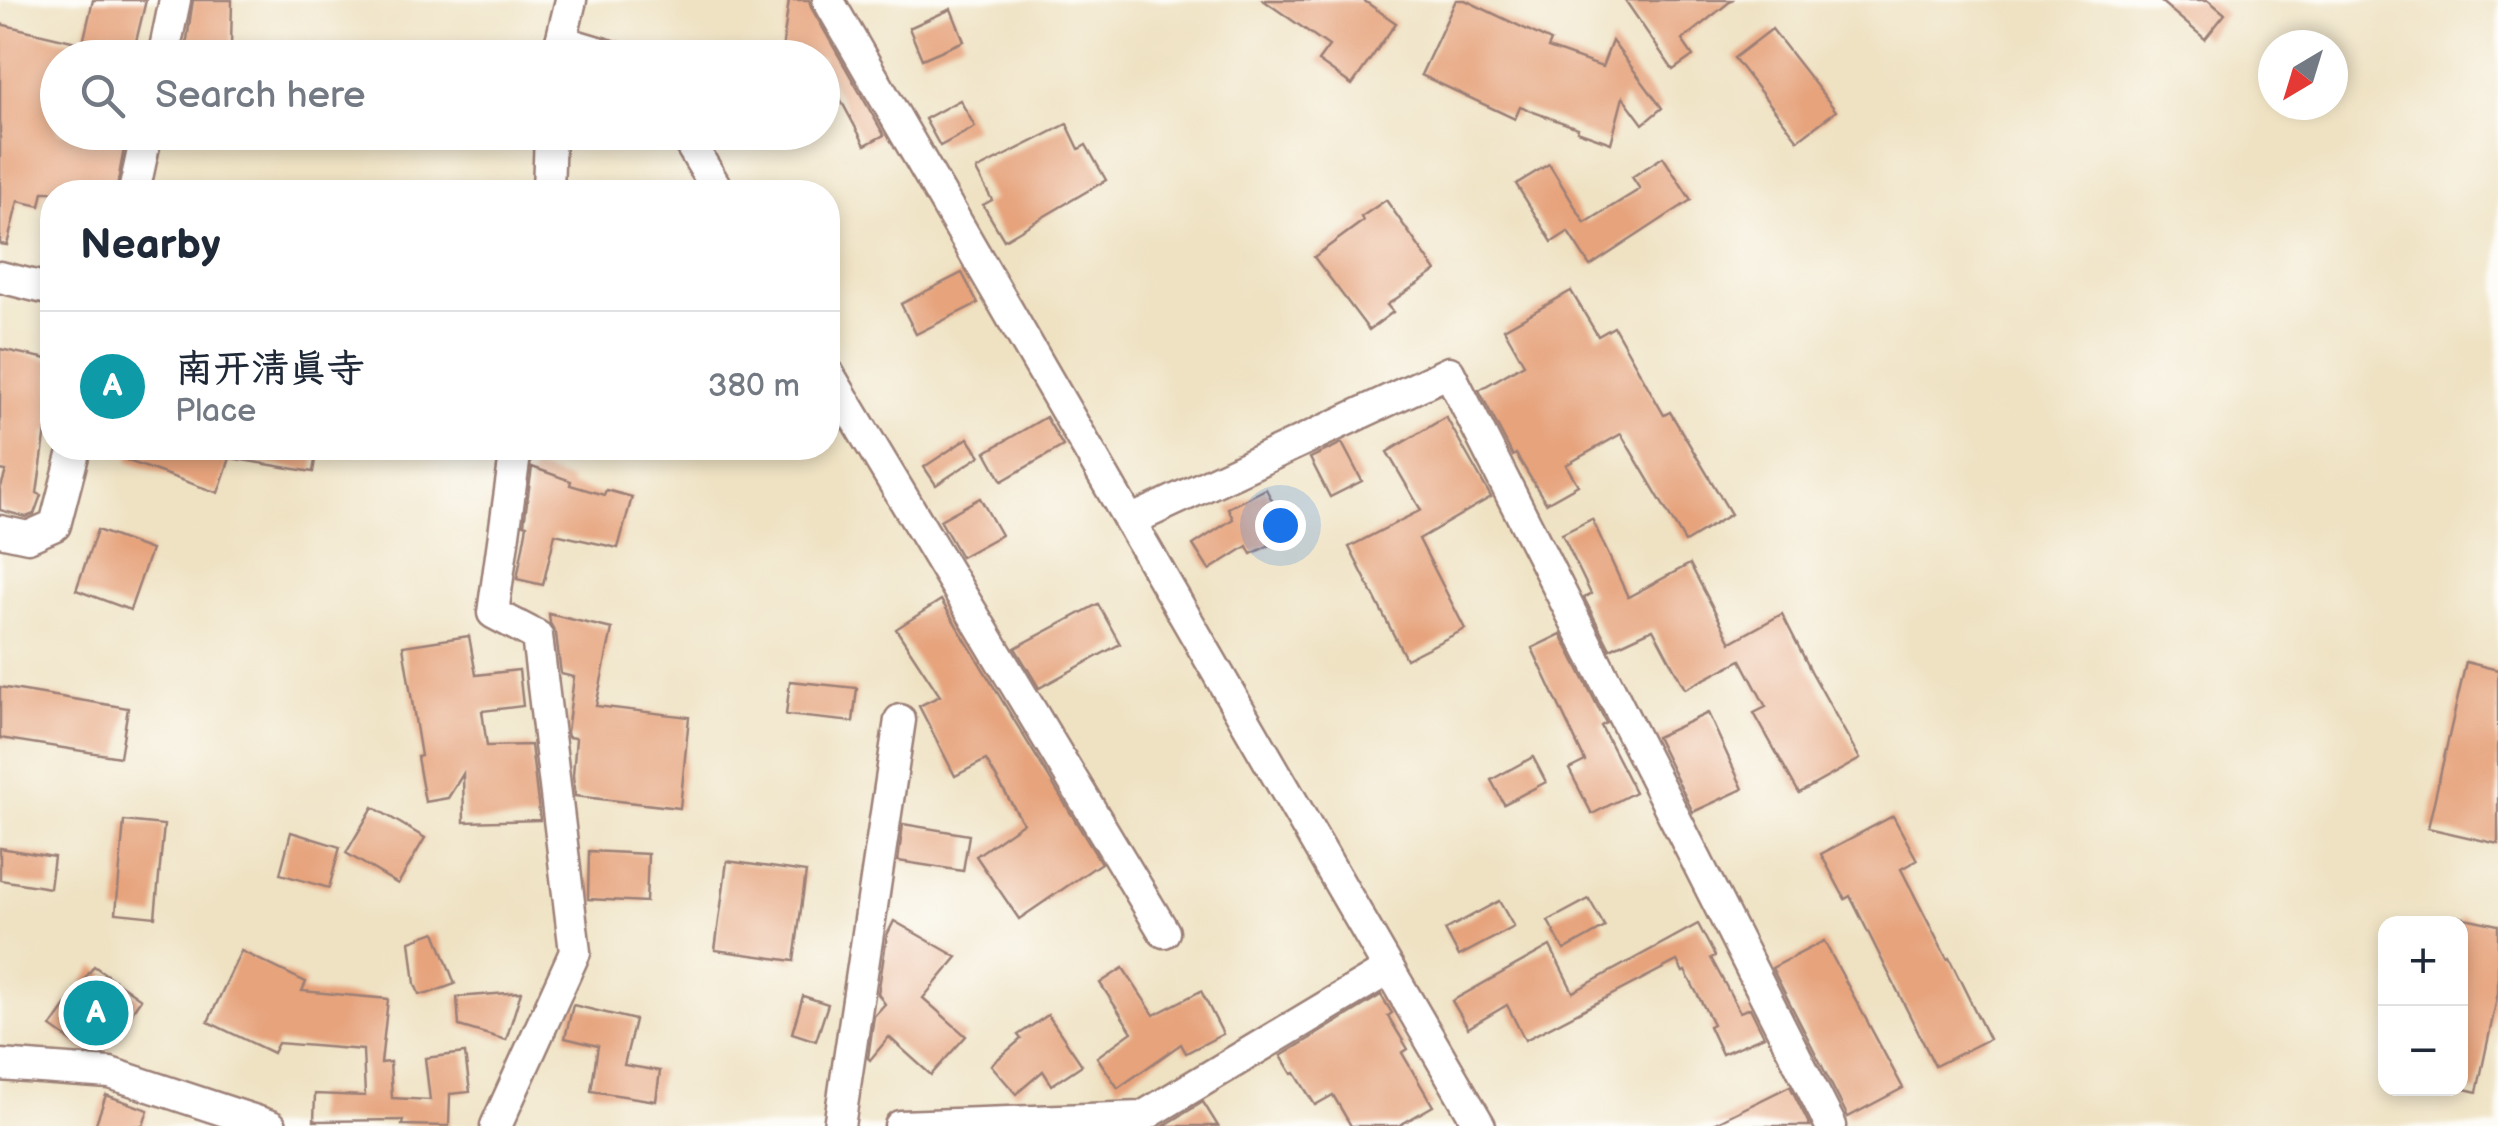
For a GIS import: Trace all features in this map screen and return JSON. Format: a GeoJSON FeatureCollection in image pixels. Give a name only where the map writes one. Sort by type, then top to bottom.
{"type":"FeatureCollection","features":[{"type":"Feature","properties":{"kind":"street"},"geometry":{"type":"LineString","coordinates":[[167,40],[175,0]]}},
{"type":"Feature","properties":{"kind":"street"},"geometry":{"type":"LineString","coordinates":[[561,40],[571,0]]}},
{"type":"Feature","properties":{"kind":"street"},"geometry":{"type":"LineString","coordinates":[[828,0],[1480,1126]]}},
{"type":"Feature","properties":{"kind":"street"},"geometry":{"type":"LineString","coordinates":[[137,180],[143,150]]}},
{"type":"Feature","properties":{"kind":"street"},"geometry":{"type":"LineString","coordinates":[[548,180],[549,150]]}},
{"type":"Feature","properties":{"kind":"street"},"geometry":{"type":"LineString","coordinates":[[694,150],[712,180]]}},
{"type":"Feature","properties":{"kind":"street"},"geometry":{"type":"LineString","coordinates":[[0,277],[40,287]]}},
{"type":"Feature","properties":{"kind":"street"},"geometry":{"type":"LineString","coordinates":[[1130,521],[1449,372],[1831,1126]]}},
{"type":"Feature","properties":{"kind":"street"},"geometry":{"type":"LineString","coordinates":[[840,392],[1164,932]]}},
{"type":"Feature","properties":{"kind":"street"},"geometry":{"type":"LineString","coordinates":[[0,531],[28,537],[55,524],[72,460]]}},
{"type":"Feature","properties":{"kind":"street"},"geometry":{"type":"LineString","coordinates":[[496,1126],[576,952],[537,636],[492,613],[514,460]]}},
{"type":"Feature","properties":{"kind":"street"},"geometry":{"type":"LineString","coordinates":[[839,1126],[900,720]]}},
{"type":"Feature","properties":{"kind":"street"},"geometry":{"type":"LineString","coordinates":[[900,1126],[1142,1117],[1389,969]]}},
{"type":"Feature","properties":{"kind":"street"},"geometry":{"type":"LineString","coordinates":[[0,1065],[110,1073],[270,1126]]}},
{"type":"Feature","properties":{"kind":"building"},"geometry":{"type":"Polygon","coordinates":[[[93,0],[146,0],[136,40],[84,40],[93,0]]]}},
{"type":"Feature","properties":{"kind":"building"},"geometry":{"type":"Polygon","coordinates":[[[193,0],[232,0],[231,40],[187,40],[193,0]]]}},
{"type":"Feature","properties":{"kind":"building"},"geometry":{"type":"Polygon","coordinates":[[[789,0],[809,0],[830,40],[783,40],[789,0]]]}},
{"type":"Feature","properties":{"kind":"building"},"geometry":{"type":"Polygon","coordinates":[[[1263,0],[1363,0],[1396,23],[1352,85],[1318,61],[1329,46],[1263,0]]]}},
{"type":"Feature","properties":{"kind":"building"},"geometry":{"type":"Polygon","coordinates":[[[1456,0],[1465,0],[1551,41],[1548,48],[1602,67],[1612,41],[1662,108],[1643,124],[1623,97],[1611,143],[1520,107],[1515,119],[1421,75],[1456,0]]]}},
{"type":"Feature","properties":{"kind":"building"},"geometry":{"type":"Polygon","coordinates":[[[1625,0],[1732,0],[1682,40],[1693,56],[1673,70],[1625,0]]]}},
{"type":"Feature","properties":{"kind":"building"},"geometry":{"type":"Polygon","coordinates":[[[2159,0],[2208,0],[2225,14],[2205,39],[2159,0]]]}},
{"type":"Feature","properties":{"kind":"building"},"geometry":{"type":"Polygon","coordinates":[[[951,9],[964,41],[922,59],[909,28],[951,9]]]}},
{"type":"Feature","properties":{"kind":"building"},"geometry":{"type":"Polygon","coordinates":[[[0,24],[68,40],[40,40],[40,150],[124,150],[118,180],[40,180],[40,206],[18,201],[7,245],[0,244],[0,24]]]}},
{"type":"Feature","properties":{"kind":"building"},"geometry":{"type":"Polygon","coordinates":[[[1772,29],[1836,111],[1798,140],[1734,58],[1772,29]]]}},
{"type":"Feature","properties":{"kind":"building"},"geometry":{"type":"Polygon","coordinates":[[[840,58],[884,135],[865,145],[840,98],[840,58]]]}},
{"type":"Feature","properties":{"kind":"building"},"geometry":{"type":"Polygon","coordinates":[[[960,100],[975,127],[940,146],[925,119],[960,100]]]}},
{"type":"Feature","properties":{"kind":"building"},"geometry":{"type":"Polygon","coordinates":[[[1067,124],[1079,149],[1086,145],[1106,180],[1004,240],[983,205],[992,200],[976,170],[1067,124]]]}},
{"type":"Feature","properties":{"kind":"building"},"geometry":{"type":"Polygon","coordinates":[[[1663,157],[1691,200],[1590,266],[1568,232],[1552,242],[1516,184],[1549,164],[1585,223],[1640,189],[1632,177],[1663,157]]]}},
{"type":"Feature","properties":{"kind":"building"},"geometry":{"type":"Polygon","coordinates":[[[1386,200],[1436,271],[1387,305],[1393,312],[1369,330],[1314,257],[1386,200]]]}},
{"type":"Feature","properties":{"kind":"building"},"geometry":{"type":"Polygon","coordinates":[[[962,273],[978,303],[916,334],[901,304],[962,273]]]}},
{"type":"Feature","properties":{"kind":"building"},"geometry":{"type":"Polygon","coordinates":[[[1571,291],[1598,336],[1614,327],[1664,415],[1670,412],[1731,514],[1685,542],[1621,434],[1566,465],[1578,485],[1546,503],[1516,454],[1513,456],[1479,390],[1524,364],[1504,329],[1571,291]]]}},
{"type":"Feature","properties":{"kind":"building"},"geometry":{"type":"Polygon","coordinates":[[[0,349],[40,357],[42,460],[37,493],[41,495],[34,514],[26,517],[0,510],[0,490],[6,471],[0,470],[0,349]]]}},
{"type":"Feature","properties":{"kind":"building"},"geometry":{"type":"Polygon","coordinates":[[[1046,417],[1063,446],[1002,481],[986,452],[1046,417]]]}},
{"type":"Feature","properties":{"kind":"building"},"geometry":{"type":"Polygon","coordinates":[[[1446,417],[1491,497],[1419,539],[1465,629],[1406,659],[1349,547],[1421,510],[1387,452],[1446,417]]]}},
{"type":"Feature","properties":{"kind":"building"},"geometry":{"type":"Polygon","coordinates":[[[968,438],[980,456],[936,485],[924,467],[968,438]]]}},
{"type":"Feature","properties":{"kind":"building"},"geometry":{"type":"Polygon","coordinates":[[[1342,443],[1362,481],[1330,497],[1310,458],[1342,443]]]}},
{"type":"Feature","properties":{"kind":"building"},"geometry":{"type":"Polygon","coordinates":[[[128,460],[229,460],[218,493],[128,460]]]}},
{"type":"Feature","properties":{"kind":"building"},"geometry":{"type":"Polygon","coordinates":[[[242,460],[315,460],[313,472],[242,460]]]}},
{"type":"Feature","properties":{"kind":"building"},"geometry":{"type":"Polygon","coordinates":[[[532,467],[571,481],[570,485],[604,495],[606,490],[632,497],[618,548],[555,534],[543,585],[517,579],[532,467]]]}},
{"type":"Feature","properties":{"kind":"building"},"geometry":{"type":"Polygon","coordinates":[[[1266,489],[1290,535],[1251,554],[1247,546],[1209,570],[1193,545],[1233,519],[1228,508],[1266,489]]]}},
{"type":"Feature","properties":{"kind":"building"},"geometry":{"type":"Polygon","coordinates":[[[980,498],[1001,535],[961,557],[940,520],[980,498]]]}},
{"type":"Feature","properties":{"kind":"building"},"geometry":{"type":"Polygon","coordinates":[[[1592,519],[1628,597],[1690,564],[1731,642],[1782,614],[1860,759],[1799,793],[1754,713],[1766,707],[1741,660],[1685,689],[1653,629],[1610,649],[1584,598],[1591,594],[1562,534],[1592,519]]]}},
{"type":"Feature","properties":{"kind":"building"},"geometry":{"type":"Polygon","coordinates":[[[97,530],[151,550],[130,610],[76,590],[97,530]]]}},
{"type":"Feature","properties":{"kind":"building"},"geometry":{"type":"Polygon","coordinates":[[[941,600],[1101,863],[1019,919],[976,856],[1023,823],[986,760],[955,776],[919,706],[940,696],[896,629],[941,600]]]}},
{"type":"Feature","properties":{"kind":"building"},"geometry":{"type":"Polygon","coordinates":[[[1098,604],[1120,644],[1039,688],[1015,648],[1098,604]]]}},
{"type":"Feature","properties":{"kind":"building"},"geometry":{"type":"Polygon","coordinates":[[[549,614],[612,629],[596,706],[689,717],[680,808],[575,796],[576,738],[568,737],[567,732],[574,677],[561,674],[549,614]]]}},
{"type":"Feature","properties":{"kind":"building"},"geometry":{"type":"Polygon","coordinates":[[[1561,634],[1606,723],[1601,726],[1635,792],[1592,814],[1569,769],[1585,761],[1532,648],[1561,634]]]}},
{"type":"Feature","properties":{"kind":"building"},"geometry":{"type":"Polygon","coordinates":[[[469,636],[476,675],[519,670],[523,706],[482,711],[487,746],[531,745],[540,820],[464,822],[463,774],[448,798],[425,802],[403,646],[469,636]]]}},
{"type":"Feature","properties":{"kind":"building"},"geometry":{"type":"Polygon","coordinates":[[[2466,662],[2498,670],[2498,844],[2428,828],[2466,662]]]}},
{"type":"Feature","properties":{"kind":"building"},"geometry":{"type":"Polygon","coordinates":[[[790,681],[857,688],[853,722],[786,715],[790,681]]]}},
{"type":"Feature","properties":{"kind":"building"},"geometry":{"type":"Polygon","coordinates":[[[0,687],[128,708],[120,757],[0,738],[0,687]]]}},
{"type":"Feature","properties":{"kind":"building"},"geometry":{"type":"Polygon","coordinates":[[[1708,713],[1743,789],[1693,812],[1656,737],[1708,713]]]}},
{"type":"Feature","properties":{"kind":"building"},"geometry":{"type":"Polygon","coordinates":[[[1533,757],[1546,782],[1504,804],[1491,780],[1533,757]]]}},
{"type":"Feature","properties":{"kind":"building"},"geometry":{"type":"Polygon","coordinates":[[[373,807],[425,838],[398,884],[346,853],[373,807]]]}},
{"type":"Feature","properties":{"kind":"building"},"geometry":{"type":"Polygon","coordinates":[[[1893,816],[1917,860],[1901,869],[1989,1039],[1935,1066],[1850,896],[1845,899],[1821,854],[1893,816]]]}},
{"type":"Feature","properties":{"kind":"building"},"geometry":{"type":"Polygon","coordinates":[[[124,821],[164,825],[155,917],[116,913],[124,821]]]}},
{"type":"Feature","properties":{"kind":"building"},"geometry":{"type":"Polygon","coordinates":[[[903,824],[969,835],[963,871],[898,861],[903,824]]]}},
{"type":"Feature","properties":{"kind":"building"},"geometry":{"type":"Polygon","coordinates":[[[291,832],[340,847],[329,888],[280,874],[291,832]]]}},
{"type":"Feature","properties":{"kind":"building"},"geometry":{"type":"Polygon","coordinates":[[[0,848],[54,857],[50,888],[0,880],[0,848]]]}},
{"type":"Feature","properties":{"kind":"building"},"geometry":{"type":"Polygon","coordinates":[[[589,851],[648,854],[646,902],[588,899],[589,851]]]}},
{"type":"Feature","properties":{"kind":"building"},"geometry":{"type":"Polygon","coordinates":[[[727,861],[806,872],[794,961],[715,950],[727,861]]]}},
{"type":"Feature","properties":{"kind":"building"},"geometry":{"type":"Polygon","coordinates":[[[1589,899],[1605,927],[1564,950],[1548,921],[1589,899]]]}},
{"type":"Feature","properties":{"kind":"building"},"geometry":{"type":"Polygon","coordinates":[[[1499,901],[1514,927],[1459,956],[1445,930],[1499,901]]]}},
{"type":"Feature","properties":{"kind":"building"},"geometry":{"type":"Polygon","coordinates":[[[2468,919],[2498,925],[2498,993],[2477,1092],[2468,1090],[2468,919]]]}},
{"type":"Feature","properties":{"kind":"building"},"geometry":{"type":"Polygon","coordinates":[[[894,921],[957,957],[923,998],[966,1036],[931,1075],[889,1037],[868,1058],[874,1016],[885,1004],[878,994],[887,935],[894,921]]]}},
{"type":"Feature","properties":{"kind":"building"},"geometry":{"type":"Polygon","coordinates":[[[1698,924],[1740,1012],[1750,1008],[1764,1036],[1722,1054],[1709,1026],[1713,1024],[1677,961],[1525,1040],[1507,1005],[1468,1028],[1452,1001],[1550,946],[1573,992],[1698,924]]]}},
{"type":"Feature","properties":{"kind":"building"},"geometry":{"type":"Polygon","coordinates":[[[435,932],[455,984],[419,994],[410,941],[435,932]]]}},
{"type":"Feature","properties":{"kind":"building"},"geometry":{"type":"Polygon","coordinates":[[[1824,941],[1903,1088],[1848,1117],[1772,968],[1824,941]]]}},
{"type":"Feature","properties":{"kind":"building"},"geometry":{"type":"Polygon","coordinates":[[[241,951],[306,982],[302,991],[388,999],[381,1063],[390,1062],[392,1098],[430,1100],[425,1058],[465,1053],[470,1092],[450,1094],[449,1126],[402,1125],[403,1120],[314,1121],[315,1094],[365,1096],[363,1050],[278,1043],[273,1053],[208,1022],[241,951]]]}},
{"type":"Feature","properties":{"kind":"building"},"geometry":{"type":"Polygon","coordinates":[[[94,966],[141,999],[103,1054],[88,1053],[51,1027],[94,966]]]}},
{"type":"Feature","properties":{"kind":"building"},"geometry":{"type":"Polygon","coordinates":[[[1123,968],[1154,1015],[1201,991],[1223,1034],[1186,1053],[1181,1044],[1118,1088],[1097,1057],[1132,1032],[1100,983],[1123,968]]]}},
{"type":"Feature","properties":{"kind":"building"},"geometry":{"type":"Polygon","coordinates":[[[521,992],[506,1040],[459,1026],[457,997],[521,992]]]}},
{"type":"Feature","properties":{"kind":"building"},"geometry":{"type":"Polygon","coordinates":[[[1381,995],[1392,1013],[1388,1016],[1408,1049],[1402,1053],[1433,1106],[1398,1126],[1351,1126],[1333,1095],[1315,1105],[1281,1056],[1381,995]]]}},
{"type":"Feature","properties":{"kind":"building"},"geometry":{"type":"Polygon","coordinates":[[[803,996],[828,1004],[816,1041],[792,1033],[803,996]]]}},
{"type":"Feature","properties":{"kind":"building"},"geometry":{"type":"Polygon","coordinates":[[[573,1005],[635,1020],[624,1065],[660,1071],[656,1101],[591,1091],[598,1046],[565,1038],[573,1005]]]}},
{"type":"Feature","properties":{"kind":"building"},"geometry":{"type":"Polygon","coordinates":[[[1048,1015],[1082,1065],[1052,1085],[1043,1071],[1016,1094],[991,1065],[1021,1039],[1018,1035],[1048,1015]]]}},
{"type":"Feature","properties":{"kind":"building"},"geometry":{"type":"Polygon","coordinates":[[[1790,1086],[1810,1126],[1709,1126],[1790,1086]]]}},
{"type":"Feature","properties":{"kind":"building"},"geometry":{"type":"Polygon","coordinates":[[[106,1095],[148,1110],[143,1126],[95,1126],[106,1095]]]}},
{"type":"Feature","properties":{"kind":"building"},"geometry":{"type":"Polygon","coordinates":[[[1203,1102],[1218,1126],[1164,1126],[1167,1124],[1203,1102]]]}},
{"type":"Feature","properties":{"kind":"place","name":"南开清真寺"},"geometry":{"type":"Point","coordinates":[96,1013]}}]}
